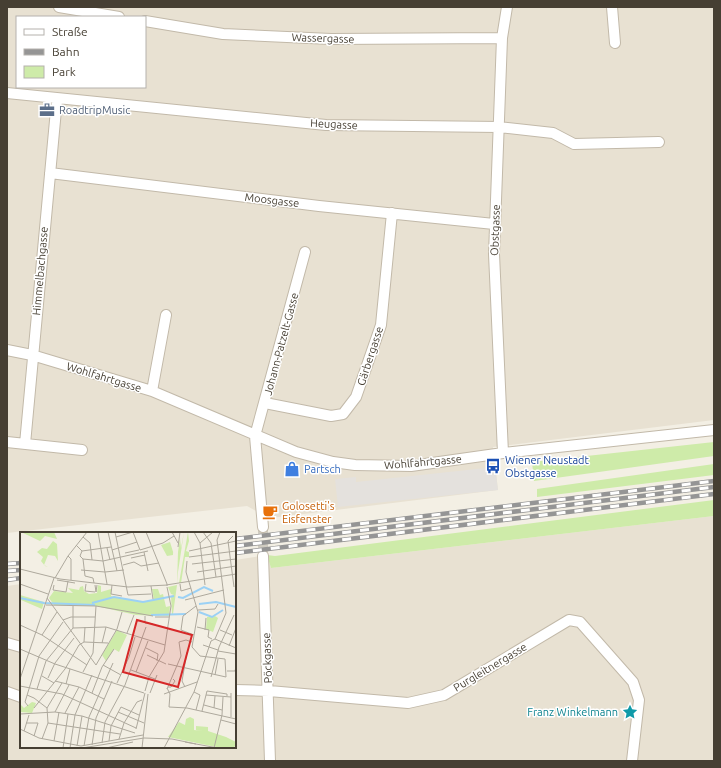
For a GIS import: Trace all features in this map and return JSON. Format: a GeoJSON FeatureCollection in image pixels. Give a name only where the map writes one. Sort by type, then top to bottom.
{"type":"FeatureCollection","features":[{"type":"Feature","properties":{"kind":"street"},"geometry":{"type":"LineString","coordinates":[[59,7],[112,16]]}},
{"type":"Feature","properties":{"kind":"street","name":"Obstgasse"},"geometry":{"type":"LineString","coordinates":[[503,453],[494,224],[502,38],[507,7]]}},
{"type":"Feature","properties":{"kind":"street"},"geometry":{"type":"LineString","coordinates":[[612,7],[615,43]]}},
{"type":"Feature","properties":{"kind":"street","name":"Wassergasse"},"geometry":{"type":"LineString","coordinates":[[146,21],[223,34],[316,38],[502,38]]}},
{"type":"Feature","properties":{"kind":"street","name":"Heugasse"},"geometry":{"type":"LineString","coordinates":[[7,93],[326,125],[499,127],[553,133],[574,144],[659,142]]}},
{"type":"Feature","properties":{"kind":"street","name":"Himmelbachgasse"},"geometry":{"type":"LineString","coordinates":[[25,444],[32,354],[57,99]]}},
{"type":"Feature","properties":{"kind":"street","name":"Moosgasse"},"geometry":{"type":"LineString","coordinates":[[50,173],[494,224]]}},
{"type":"Feature","properties":{"kind":"street","name":"Gärbergasse"},"geometry":{"type":"LineString","coordinates":[[265,403],[331,416],[343,414],[356,397],[381,325],[392,213]]}},
{"type":"Feature","properties":{"kind":"street","name":"Johann-Patzelt-Gasse"},"geometry":{"type":"LineString","coordinates":[[255,436],[305,252]]}},
{"type":"Feature","properties":{"kind":"street"},"geometry":{"type":"LineString","coordinates":[[152,391],[166,314]]}},
{"type":"Feature","properties":{"kind":"street","name":"Wohlfahrtgasse"},"geometry":{"type":"LineString","coordinates":[[7,350],[32,354],[152,391],[255,436],[296,452],[333,462],[355,465],[411,466],[503,453],[714,430]]}},
{"type":"Feature","properties":{"kind":"street"},"geometry":{"type":"LineString","coordinates":[[255,436],[262,527]]}},
{"type":"Feature","properties":{"kind":"street"},"geometry":{"type":"LineString","coordinates":[[7,442],[82,450]]}},
{"type":"Feature","properties":{"kind":"street","name":"Pöckgasse"},"geometry":{"type":"LineString","coordinates":[[263,556],[269,691],[270,761]]}},
{"type":"Feature","properties":{"kind":"street","name":"Purgleitnergasse"},"geometry":{"type":"LineString","coordinates":[[236,690],[269,691],[408,703],[444,695],[569,620],[580,622],[633,682],[639,700],[632,761]]}},
{"type":"Feature","properties":{"kind":"street"},"geometry":{"type":"LineString","coordinates":[[7,643],[20,647]]}},
{"type":"Feature","properties":{"kind":"street"},"geometry":{"type":"LineString","coordinates":[[7,692],[20,697]]}},
{"type":"Feature","properties":{"kind":"shaded area"},"geometry":{"type":"Polygon","coordinates":[[[7,7],[714,7],[714,420],[493,447],[498,490],[269,518],[247,506],[7,533],[7,7]]]}},
{"type":"Feature","properties":{"kind":"shaded area"},"geometry":{"type":"Polygon","coordinates":[[[495,467],[498,490],[338,507],[335,479],[356,477],[356,482],[495,467]]]}},
{"type":"Feature","properties":{"kind":"shaded area"},"geometry":{"type":"Polygon","coordinates":[[[714,516],[714,761],[7,761],[7,586],[20,584],[20,748],[236,748],[236,560],[267,555],[271,568],[714,516]]]}},
{"type":"Feature","properties":{"kind":"green space"},"geometry":{"type":"Polygon","coordinates":[[[714,442],[714,456],[534,481],[532,462],[714,442]]]}},
{"type":"Feature","properties":{"kind":"green space"},"geometry":{"type":"Polygon","coordinates":[[[714,464],[714,475],[537,497],[537,489],[714,464]]]}},
{"type":"Feature","properties":{"kind":"green space"},"geometry":{"type":"Polygon","coordinates":[[[714,500],[714,516],[271,568],[267,555],[275,556],[714,500]]]}},
{"type":"Feature","properties":{"kind":"tunnel"},"geometry":{"type":"LineString","coordinates":[[263,527],[263,556]]}},
{"type":"Feature","properties":{"kind":"railway"},"geometry":{"type":"LineString","coordinates":[[236,539],[714,481]]}},
{"type":"Feature","properties":{"kind":"railway"},"geometry":{"type":"LineString","coordinates":[[236,546],[714,487]]}},
{"type":"Feature","properties":{"kind":"railway"},"geometry":{"type":"LineString","coordinates":[[236,553],[714,494]]}},
{"type":"Feature","properties":{"kind":"railway"},"geometry":{"type":"LineString","coordinates":[[7,564],[20,563]]}},
{"type":"Feature","properties":{"kind":"railway"},"geometry":{"type":"LineString","coordinates":[[7,571],[20,570]]}},
{"type":"Feature","properties":{"kind":"railway"},"geometry":{"type":"LineString","coordinates":[[7,580],[20,578]]}},
{"type":"Feature","properties":{"kind":"place","name":"RoadtripMusic"},"geometry":{"type":"Point","coordinates":[47,110]}},
{"type":"Feature","properties":{"kind":"place","name":"Wiener Neustadt Obstgasse"},"geometry":{"type":"Point","coordinates":[493,466]}},
{"type":"Feature","properties":{"kind":"place","name":"Partsch"},"geometry":{"type":"Point","coordinates":[292,469]}},
{"type":"Feature","properties":{"kind":"place","name":"Golosetti's Eisfenster"},"geometry":{"type":"Point","coordinates":[270,512]}},
{"type":"Feature","properties":{"kind":"place","name":"Franz Winkelmann"},"geometry":{"type":"Point","coordinates":[630,712]}}]}
